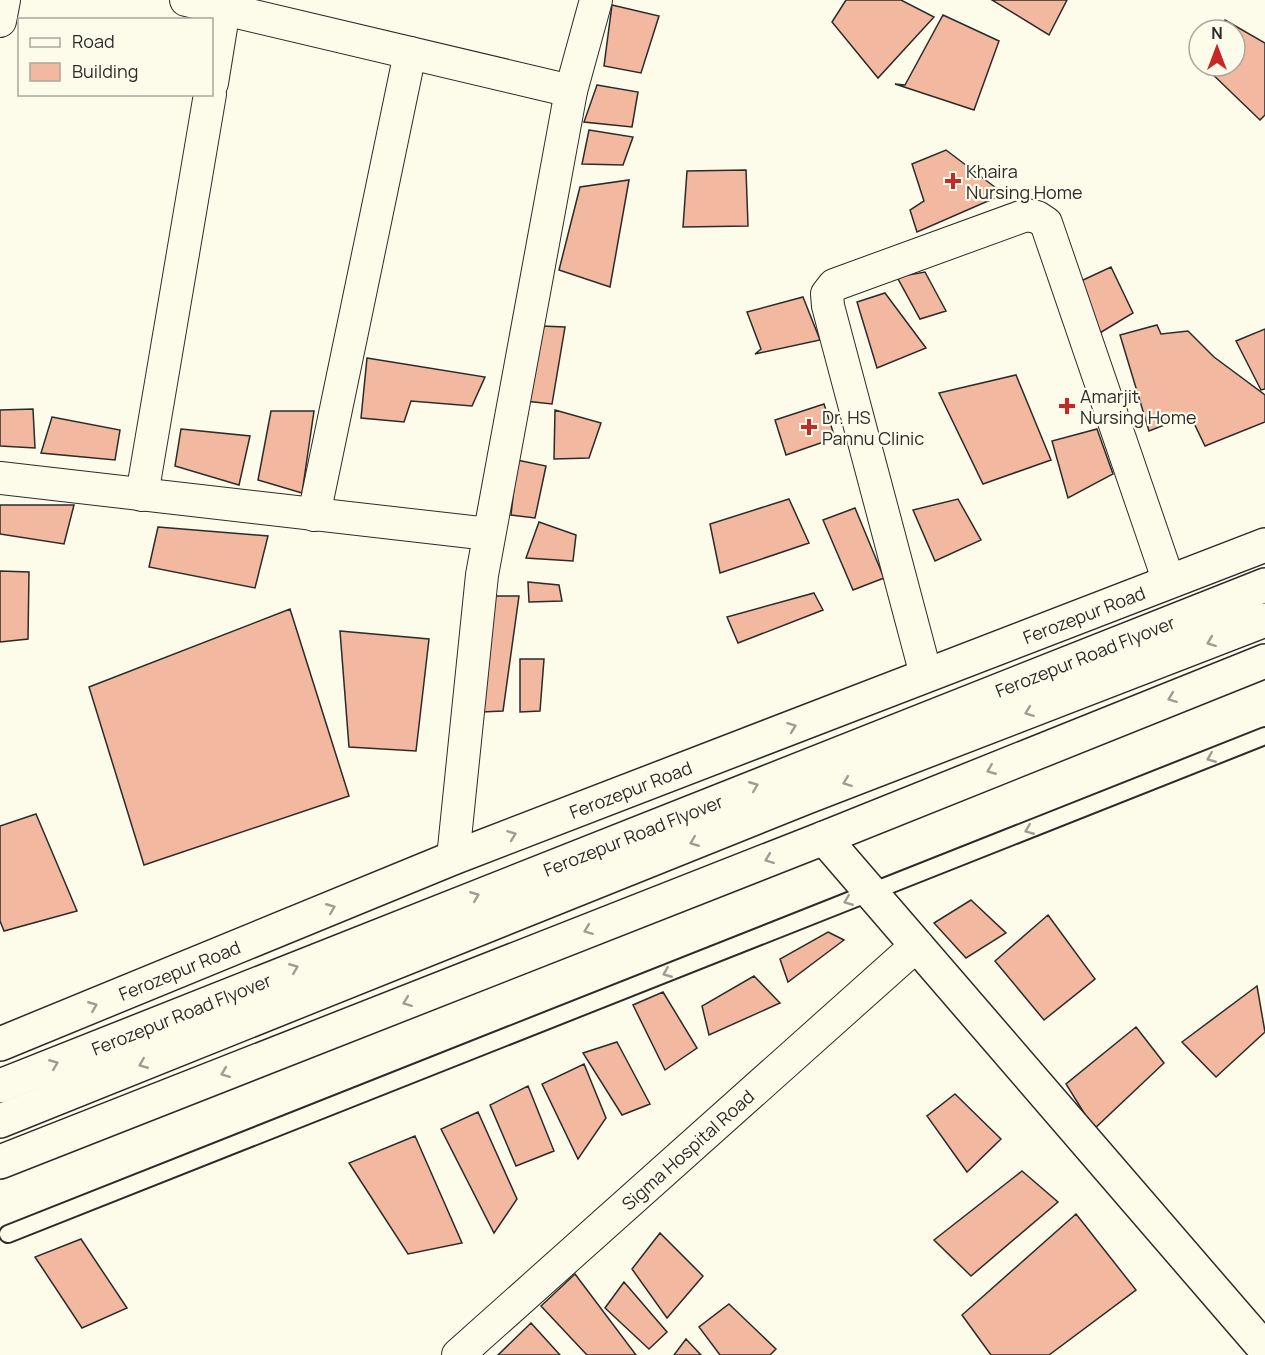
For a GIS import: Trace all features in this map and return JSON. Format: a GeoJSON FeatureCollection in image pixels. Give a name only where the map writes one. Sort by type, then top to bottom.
{"type":"FeatureCollection","features":[{"type":"Feature","properties":{"kind":"main road","name":"Ferozepur Road"},"geometry":{"type":"LineString","coordinates":[[0,1044],[453,858],[1265,544]]}},
{"type":"Feature","properties":{"kind":"main road","name":"Ferozepur Road Flyover"},"geometry":{"type":"LineString","coordinates":[[0,1086],[1265,585]]}},
{"type":"Feature","properties":{"kind":"main road","name":"Ferozepur Road Flyover"},"geometry":{"type":"LineString","coordinates":[[0,1121],[796,801],[1265,620]]}},
{"type":"Feature","properties":{"kind":"main road"},"geometry":{"type":"LineString","coordinates":[[0,1162],[824,838],[1265,660]]}},
{"type":"Feature","properties":{"kind":"main road"},"geometry":{"type":"LineString","coordinates":[[824,838],[1265,1349]]}},
{"type":"Feature","properties":{"kind":"street"},"geometry":{"type":"LineString","coordinates":[[0,21],[4,0]]}},
{"type":"Feature","properties":{"kind":"street"},"geometry":{"type":"LineString","coordinates":[[186,0],[572,91]]}},
{"type":"Feature","properties":{"kind":"street"},"geometry":{"type":"LineString","coordinates":[[453,858],[482,575],[572,91],[596,0]]}},
{"type":"Feature","properties":{"kind":"street"},"geometry":{"type":"LineString","coordinates":[[213,77],[224,9]]}},
{"type":"Feature","properties":{"kind":"street"},"geometry":{"type":"LineString","coordinates":[[314,515],[410,53]]}},
{"type":"Feature","properties":{"kind":"street"},"geometry":{"type":"LineString","coordinates":[[142,495],[210,96]]}},
{"type":"Feature","properties":{"kind":"street"},"geometry":{"type":"LineString","coordinates":[[926,675],[828,306],[827,294],[834,285],[1026,215],[1037,217],[1046,223],[1169,582]]}},
{"type":"Feature","properties":{"kind":"street"},"geometry":{"type":"LineString","coordinates":[[0,478],[489,534]]}},
{"type":"Feature","properties":{"kind":"street","name":"Sigma Hospital Road"},"geometry":{"type":"LineString","coordinates":[[458,1355],[917,945]]}},
{"type":"Feature","properties":{"kind":"lane"},"geometry":{"type":"LineString","coordinates":[[3,1230],[872,892],[1265,736]]}},
{"type":"Feature","properties":{"kind":"building"},"geometry":{"type":"Polygon","coordinates":[[[846,0],[901,0],[934,17],[878,78],[832,22],[846,0]]]}},
{"type":"Feature","properties":{"kind":"building"},"geometry":{"type":"Polygon","coordinates":[[[992,0],[1067,0],[1049,35],[992,0]]]}},
{"type":"Feature","properties":{"kind":"building"},"geometry":{"type":"Polygon","coordinates":[[[612,5],[659,16],[641,73],[604,66],[612,5]]]}},
{"type":"Feature","properties":{"kind":"building"},"geometry":{"type":"Polygon","coordinates":[[[943,15],[999,41],[974,110],[895,84],[905,85],[943,15]]]}},
{"type":"Feature","properties":{"kind":"building"},"geometry":{"type":"Polygon","coordinates":[[[1247,33],[1265,43],[1265,115],[1260,120],[1216,78],[1247,78],[1247,33]]]}},
{"type":"Feature","properties":{"kind":"building"},"geometry":{"type":"Polygon","coordinates":[[[597,85],[638,92],[632,127],[584,122],[597,85]]]}},
{"type":"Feature","properties":{"kind":"building"},"geometry":{"type":"Polygon","coordinates":[[[589,130],[633,137],[623,165],[582,164],[589,130]]]}},
{"type":"Feature","properties":{"kind":"building"},"geometry":{"type":"Polygon","coordinates":[[[946,150],[1004,194],[917,232],[910,210],[924,201],[912,164],[946,150]]]}},
{"type":"Feature","properties":{"kind":"building"},"geometry":{"type":"Polygon","coordinates":[[[746,170],[748,226],[683,227],[687,171],[746,170]]]}},
{"type":"Feature","properties":{"kind":"building"},"geometry":{"type":"Polygon","coordinates":[[[629,180],[610,287],[559,270],[580,187],[629,180]]]}},
{"type":"Feature","properties":{"kind":"building"},"geometry":{"type":"Polygon","coordinates":[[[1111,267],[1133,313],[1098,334],[1081,281],[1111,267]]]}},
{"type":"Feature","properties":{"kind":"building"},"geometry":{"type":"Polygon","coordinates":[[[925,272],[946,311],[920,319],[897,277],[925,272]]]}},
{"type":"Feature","properties":{"kind":"building"},"geometry":{"type":"Polygon","coordinates":[[[885,293],[926,348],[877,368],[857,302],[885,293]]]}},
{"type":"Feature","properties":{"kind":"building"},"geometry":{"type":"Polygon","coordinates":[[[803,297],[820,340],[755,354],[761,349],[747,312],[803,297]]]}},
{"type":"Feature","properties":{"kind":"building"},"geometry":{"type":"Polygon","coordinates":[[[1157,325],[1161,334],[1188,331],[1214,357],[1265,395],[1265,422],[1205,446],[1190,415],[1149,431],[1120,335],[1157,325]]]}},
{"type":"Feature","properties":{"kind":"building"},"geometry":{"type":"Polygon","coordinates":[[[541,326],[565,327],[552,404],[525,401],[541,326]]]}},
{"type":"Feature","properties":{"kind":"building"},"geometry":{"type":"Polygon","coordinates":[[[1265,329],[1265,389],[1261,390],[1236,341],[1265,329]]]}},
{"type":"Feature","properties":{"kind":"building"},"geometry":{"type":"Polygon","coordinates":[[[367,358],[485,377],[472,406],[411,401],[404,422],[361,418],[367,358]]]}},
{"type":"Feature","properties":{"kind":"building"},"geometry":{"type":"Polygon","coordinates":[[[1016,375],[1051,460],[983,484],[939,393],[1016,375]]]}},
{"type":"Feature","properties":{"kind":"building"},"geometry":{"type":"Polygon","coordinates":[[[824,404],[835,438],[786,455],[775,420],[824,404]]]}},
{"type":"Feature","properties":{"kind":"building"},"geometry":{"type":"Polygon","coordinates":[[[33,409],[35,448],[0,446],[0,410],[33,409]]]}},
{"type":"Feature","properties":{"kind":"building"},"geometry":{"type":"Polygon","coordinates":[[[555,410],[601,423],[589,458],[554,459],[555,410]]]}},
{"type":"Feature","properties":{"kind":"building"},"geometry":{"type":"Polygon","coordinates":[[[271,411],[314,411],[302,493],[258,480],[271,411]]]}},
{"type":"Feature","properties":{"kind":"building"},"geometry":{"type":"Polygon","coordinates":[[[52,417],[120,430],[115,460],[41,453],[52,417]]]}},
{"type":"Feature","properties":{"kind":"building"},"geometry":{"type":"Polygon","coordinates":[[[181,429],[250,436],[239,485],[175,466],[181,429]]]}},
{"type":"Feature","properties":{"kind":"building"},"geometry":{"type":"Polygon","coordinates":[[[1097,429],[1113,474],[1068,498],[1052,441],[1097,429]]]}},
{"type":"Feature","properties":{"kind":"building"},"geometry":{"type":"Polygon","coordinates":[[[517,460],[546,466],[535,518],[511,515],[517,460]]]}},
{"type":"Feature","properties":{"kind":"building"},"geometry":{"type":"Polygon","coordinates":[[[789,499],[809,543],[720,573],[710,524],[789,499]]]}},
{"type":"Feature","properties":{"kind":"building"},"geometry":{"type":"Polygon","coordinates":[[[958,499],[981,540],[935,561],[913,510],[958,499]]]}},
{"type":"Feature","properties":{"kind":"building"},"geometry":{"type":"Polygon","coordinates":[[[0,505],[74,505],[64,544],[0,534],[0,505]]]}},
{"type":"Feature","properties":{"kind":"building"},"geometry":{"type":"Polygon","coordinates":[[[855,508],[884,578],[853,590],[823,520],[855,508]]]}},
{"type":"Feature","properties":{"kind":"building"},"geometry":{"type":"Polygon","coordinates":[[[539,522],[576,535],[573,561],[526,558],[539,522]]]}},
{"type":"Feature","properties":{"kind":"building"},"geometry":{"type":"Polygon","coordinates":[[[158,527],[268,536],[255,588],[149,567],[158,527]]]}},
{"type":"Feature","properties":{"kind":"building"},"geometry":{"type":"Polygon","coordinates":[[[0,571],[29,572],[28,639],[0,642],[0,571]]]}},
{"type":"Feature","properties":{"kind":"building"},"geometry":{"type":"Polygon","coordinates":[[[528,582],[559,585],[562,601],[529,602],[528,582]]]}},
{"type":"Feature","properties":{"kind":"building"},"geometry":{"type":"Polygon","coordinates":[[[814,593],[823,610],[738,643],[727,617],[814,593]]]}},
{"type":"Feature","properties":{"kind":"building"},"geometry":{"type":"Polygon","coordinates":[[[492,596],[519,596],[503,711],[482,712],[492,596]]]}},
{"type":"Feature","properties":{"kind":"building"},"geometry":{"type":"Polygon","coordinates":[[[290,609],[349,796],[144,865],[89,687],[290,609]]]}},
{"type":"Feature","properties":{"kind":"building"},"geometry":{"type":"Polygon","coordinates":[[[340,631],[429,639],[416,751],[349,747],[340,631]]]}},
{"type":"Feature","properties":{"kind":"building"},"geometry":{"type":"Polygon","coordinates":[[[520,659],[544,659],[540,711],[520,712],[520,659]]]}},
{"type":"Feature","properties":{"kind":"building"},"geometry":{"type":"Polygon","coordinates":[[[36,814],[77,911],[4,931],[0,921],[0,826],[36,814]]]}},
{"type":"Feature","properties":{"kind":"building"},"geometry":{"type":"Polygon","coordinates":[[[971,900],[1006,933],[966,958],[934,923],[971,900]]]}},
{"type":"Feature","properties":{"kind":"building"},"geometry":{"type":"Polygon","coordinates":[[[1048,915],[1095,979],[1044,1020],[995,961],[1048,915]]]}},
{"type":"Feature","properties":{"kind":"building"},"geometry":{"type":"Polygon","coordinates":[[[828,932],[844,940],[788,982],[780,959],[828,932]]]}},
{"type":"Feature","properties":{"kind":"building"},"geometry":{"type":"Polygon","coordinates":[[[754,976],[780,1003],[709,1035],[702,1006],[754,976]]]}},
{"type":"Feature","properties":{"kind":"building"},"geometry":{"type":"Polygon","coordinates":[[[1257,986],[1265,1032],[1216,1077],[1182,1042],[1257,986]]]}},
{"type":"Feature","properties":{"kind":"building"},"geometry":{"type":"Polygon","coordinates":[[[663,992],[697,1048],[665,1070],[633,1005],[663,992]]]}},
{"type":"Feature","properties":{"kind":"building"},"geometry":{"type":"Polygon","coordinates":[[[1136,1027],[1164,1063],[1094,1129],[1066,1084],[1136,1027]]]}},
{"type":"Feature","properties":{"kind":"building"},"geometry":{"type":"Polygon","coordinates":[[[617,1042],[650,1104],[622,1115],[583,1053],[617,1042]]]}},
{"type":"Feature","properties":{"kind":"building"},"geometry":{"type":"Polygon","coordinates":[[[584,1064],[606,1118],[578,1159],[542,1084],[584,1064]]]}},
{"type":"Feature","properties":{"kind":"building"},"geometry":{"type":"Polygon","coordinates":[[[528,1086],[554,1151],[516,1166],[490,1105],[528,1086]]]}},
{"type":"Feature","properties":{"kind":"building"},"geometry":{"type":"Polygon","coordinates":[[[955,1094],[1001,1139],[967,1172],[927,1116],[955,1094]]]}},
{"type":"Feature","properties":{"kind":"building"},"geometry":{"type":"Polygon","coordinates":[[[478,1112],[517,1199],[494,1233],[441,1129],[478,1112]]]}},
{"type":"Feature","properties":{"kind":"building"},"geometry":{"type":"Polygon","coordinates":[[[415,1136],[462,1243],[408,1254],[349,1163],[415,1136]]]}},
{"type":"Feature","properties":{"kind":"building"},"geometry":{"type":"Polygon","coordinates":[[[1022,1171],[1058,1202],[971,1276],[934,1240],[1022,1171]]]}},
{"type":"Feature","properties":{"kind":"building"},"geometry":{"type":"Polygon","coordinates":[[[1076,1214],[1136,1290],[1049,1355],[991,1355],[962,1315],[1076,1214]]]}},
{"type":"Feature","properties":{"kind":"building"},"geometry":{"type":"Polygon","coordinates":[[[660,1233],[703,1276],[667,1318],[632,1269],[660,1233]]]}},
{"type":"Feature","properties":{"kind":"building"},"geometry":{"type":"Polygon","coordinates":[[[81,1239],[127,1308],[82,1328],[35,1257],[81,1239]]]}},
{"type":"Feature","properties":{"kind":"building"},"geometry":{"type":"Polygon","coordinates":[[[575,1274],[636,1355],[587,1355],[541,1306],[575,1274]]]}},
{"type":"Feature","properties":{"kind":"building"},"geometry":{"type":"Polygon","coordinates":[[[624,1282],[667,1332],[649,1349],[605,1308],[624,1282]]]}},
{"type":"Feature","properties":{"kind":"building"},"geometry":{"type":"Polygon","coordinates":[[[729,1304],[776,1349],[770,1355],[720,1355],[699,1327],[729,1304]]]}},
{"type":"Feature","properties":{"kind":"building"},"geometry":{"type":"Polygon","coordinates":[[[531,1323],[560,1355],[498,1355],[531,1323]]]}},
{"type":"Feature","properties":{"kind":"building"},"geometry":{"type":"Polygon","coordinates":[[[686,1339],[701,1355],[674,1355],[686,1339]]]}},
{"type":"Feature","properties":{"kind":"place","name":"Khaira Nursing Home"},"geometry":{"type":"Point","coordinates":[953,181]}},
{"type":"Feature","properties":{"kind":"place","name":"Amarjit Nursing Home"},"geometry":{"type":"Point","coordinates":[1067,406]}},
{"type":"Feature","properties":{"kind":"place","name":"Dr. HS Pannu Clinic"},"geometry":{"type":"Point","coordinates":[809,427]}}]}
